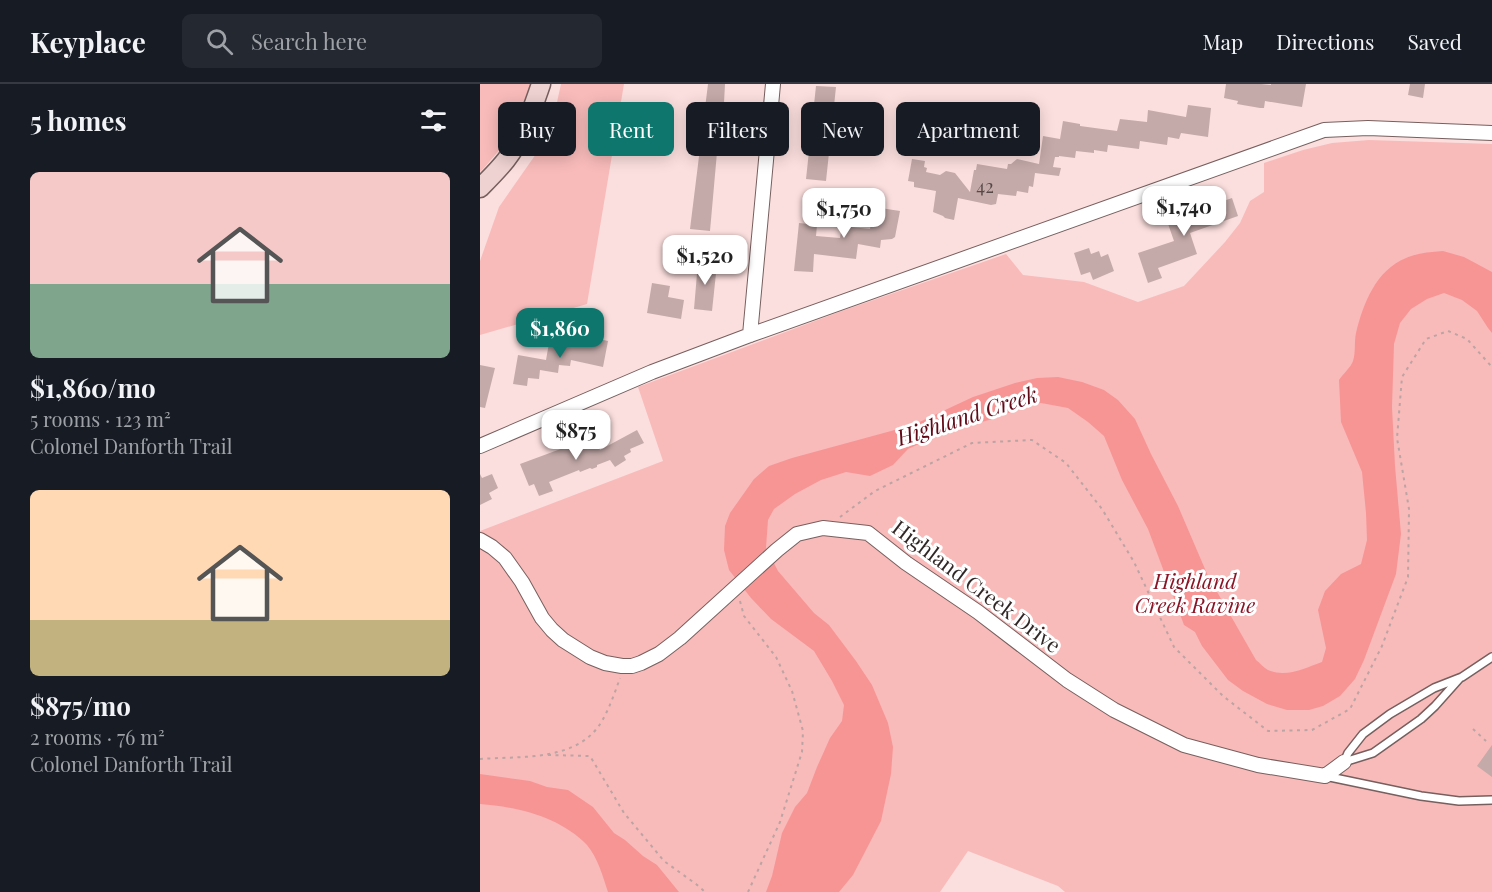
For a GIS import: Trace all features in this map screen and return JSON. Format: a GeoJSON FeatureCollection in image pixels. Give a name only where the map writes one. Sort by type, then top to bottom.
{"type":"FeatureCollection","features":[{"type":"Feature","properties":{"kind":"street"},"geometry":{"type":"LineString","coordinates":[[480,188],[505,162],[514,148],[541,84]]}},
{"type":"Feature","properties":{"kind":"street"},"geometry":{"type":"LineString","coordinates":[[750,335],[773,84]]}},
{"type":"Feature","properties":{"kind":"street"},"geometry":{"type":"LineString","coordinates":[[480,446],[652,372],[750,335],[1324,130],[1368,128],[1492,133]]}},
{"type":"Feature","properties":{"kind":"street","name":"Highland Creek Drive"},"geometry":{"type":"LineString","coordinates":[[622,666],[641,663],[659,654],[681,638],[797,534],[823,528],[868,533],[906,563],[978,612],[1067,680],[1114,710],[1184,745],[1258,765],[1326,776]]}},
{"type":"Feature","properties":{"kind":"street"},"geometry":{"type":"LineString","coordinates":[[480,540],[505,558],[522,582],[542,618],[563,640],[590,657],[622,666]]}},
{"type":"Feature","properties":{"kind":"street"},"geometry":{"type":"LineString","coordinates":[[1326,776],[1344,762]]}},
{"type":"Feature","properties":{"kind":"lane"},"geometry":{"type":"LineString","coordinates":[[1344,762],[1357,740],[1390,714],[1434,688],[1462,677],[1492,657]]}},
{"type":"Feature","properties":{"kind":"lane"},"geometry":{"type":"LineString","coordinates":[[1344,762],[1373,753],[1421,719],[1462,677]]}},
{"type":"Feature","properties":{"kind":"lane"},"geometry":{"type":"LineString","coordinates":[[1326,776],[1421,796],[1459,801],[1492,800]]}},
{"type":"Feature","properties":{"kind":"path"},"geometry":{"type":"LineString","coordinates":[[823,528],[875,491],[972,443],[1032,440],[1066,463],[1102,508],[1134,562],[1174,646],[1223,696],[1268,731],[1312,730],[1350,709],[1382,646],[1408,577],[1409,509],[1396,438],[1402,377],[1426,339],[1448,331],[1467,339],[1492,367]]}},
{"type":"Feature","properties":{"kind":"path"},"geometry":{"type":"LineString","coordinates":[[736,590],[744,616],[776,657],[792,691],[803,731],[802,752],[780,822],[748,892]]}},
{"type":"Feature","properties":{"kind":"path"},"geometry":{"type":"LineString","coordinates":[[548,755],[575,745],[602,722],[620,679],[622,666]]}},
{"type":"Feature","properties":{"kind":"path"},"geometry":{"type":"LineString","coordinates":[[1473,729],[1486,741]]}},
{"type":"Feature","properties":{"kind":"path"},"geometry":{"type":"LineString","coordinates":[[480,759],[548,755],[590,756],[624,813],[664,861],[705,892]]}},
{"type":"Feature","properties":{"kind":"green space"},"geometry":{"type":"Polygon","coordinates":[[[480,84],[532,84],[526,102],[498,102],[498,151],[480,172],[480,84]]]}},
{"type":"Feature","properties":{"kind":"green space"},"geometry":{"type":"Polygon","coordinates":[[[561,84],[624,84],[621,102],[588,102],[588,156],[612,156],[587,304],[480,335],[480,261],[499,207],[535,156],[576,156],[576,102],[557,102],[561,84]]]}},
{"type":"Feature","properties":{"kind":"green space","name":"Highland Creek Ravine"},"geometry":{"type":"Polygon","coordinates":[[[1369,140],[1492,144],[1492,892],[1065,892],[1058,886],[968,851],[940,892],[480,892],[480,531],[663,461],[638,387],[839,312],[1006,254],[1023,275],[1084,282],[1138,302],[1184,286],[1225,242],[1240,223],[1250,201],[1264,192],[1264,163],[1332,143],[1369,140]]]}},
{"type":"Feature","properties":{"kind":"water","name":"Highland Creek"},"geometry":{"type":"Polygon","coordinates":[[[1443,251],[1464,257],[1492,272],[1492,333],[1477,311],[1462,300],[1444,293],[1427,299],[1411,309],[1400,323],[1394,344],[1392,407],[1401,534],[1396,574],[1355,679],[1340,696],[1323,706],[1309,710],[1287,710],[1267,704],[1228,680],[1202,646],[1195,632],[1184,625],[1148,529],[1122,480],[1104,436],[1068,408],[1041,403],[1026,406],[996,418],[943,433],[908,449],[893,465],[870,476],[846,472],[821,480],[774,509],[768,520],[766,548],[778,571],[814,613],[829,625],[872,685],[888,723],[893,747],[891,774],[881,821],[853,875],[839,892],[766,892],[782,833],[795,807],[807,793],[830,738],[842,721],[844,705],[814,651],[771,619],[729,570],[724,550],[725,526],[730,513],[754,479],[769,466],[913,425],[973,397],[1015,383],[1037,378],[1058,377],[1082,382],[1104,390],[1118,400],[1135,419],[1178,506],[1208,576],[1256,660],[1266,669],[1275,672],[1289,673],[1302,669],[1322,662],[1326,648],[1318,610],[1325,591],[1341,574],[1361,564],[1367,540],[1362,472],[1341,422],[1339,380],[1353,361],[1355,336],[1359,322],[1372,289],[1379,279],[1396,263],[1406,258],[1443,251]]]}},
{"type":"Feature","properties":{"kind":"water"},"geometry":{"type":"Polygon","coordinates":[[[480,774],[530,781],[547,787],[568,790],[593,807],[614,833],[657,865],[679,892],[608,892],[594,856],[587,845],[576,835],[538,815],[480,804],[480,774]]]}},
{"type":"Feature","properties":{"kind":"building"},"geometry":{"type":"Polygon","coordinates":[[[708,84],[725,84],[724,102],[706,102],[708,84]]]}},
{"type":"Feature","properties":{"kind":"building"},"geometry":{"type":"Polygon","coordinates":[[[1226,84],[1306,84],[1302,107],[1265,101],[1264,108],[1260,108],[1237,104],[1238,101],[1224,98],[1226,84]]]}},
{"type":"Feature","properties":{"kind":"building"},"geometry":{"type":"Polygon","coordinates":[[[1410,84],[1425,84],[1423,98],[1408,95],[1410,84]]]}},
{"type":"Feature","properties":{"kind":"building"},"geometry":{"type":"Polygon","coordinates":[[[816,86],[836,87],[834,102],[814,102],[816,86]]]}},
{"type":"Feature","properties":{"kind":"building"},"geometry":{"type":"Polygon","coordinates":[[[1188,105],[1211,108],[1208,137],[1181,133],[1179,139],[1168,137],[1167,145],[1140,141],[1139,149],[1108,145],[1107,152],[1076,151],[1075,158],[1055,157],[1053,167],[1061,168],[1059,176],[1035,173],[1033,187],[1029,186],[1028,193],[1017,191],[1016,196],[998,194],[996,204],[958,198],[954,220],[933,212],[936,191],[914,187],[914,182],[908,181],[912,159],[925,161],[926,172],[940,175],[946,171],[955,173],[970,192],[977,164],[1007,169],[1008,164],[1017,159],[1039,164],[1043,136],[1060,139],[1063,121],[1080,124],[1080,126],[1117,131],[1120,119],[1147,122],[1148,110],[1186,117],[1188,105]]]}},
{"type":"Feature","properties":{"kind":"building"},"geometry":{"type":"Polygon","coordinates":[[[699,156],[717,156],[710,231],[690,229],[699,156]]]}},
{"type":"Feature","properties":{"kind":"building"},"geometry":{"type":"Polygon","coordinates":[[[808,156],[829,156],[826,181],[806,179],[808,156]]]}},
{"type":"Feature","properties":{"kind":"building"},"geometry":{"type":"Polygon","coordinates":[[[1232,198],[1238,216],[1190,233],[1197,254],[1158,268],[1162,278],[1148,283],[1138,253],[1174,241],[1167,221],[1232,198]]]}},
{"type":"Feature","properties":{"kind":"building"},"geometry":{"type":"Polygon","coordinates":[[[874,207],[900,211],[895,237],[881,240],[880,248],[858,244],[856,259],[814,254],[813,272],[794,271],[799,223],[817,225],[816,236],[840,238],[842,226],[870,229],[874,207]]]}},
{"type":"Feature","properties":{"kind":"building"},"geometry":{"type":"Polygon","coordinates":[[[1089,248],[1091,254],[1099,251],[1101,257],[1108,254],[1114,271],[1093,280],[1090,272],[1081,275],[1074,253],[1089,248]]]}},
{"type":"Feature","properties":{"kind":"building"},"geometry":{"type":"Polygon","coordinates":[[[698,262],[717,264],[712,311],[694,309],[698,262]]]}},
{"type":"Feature","properties":{"kind":"building"},"geometry":{"type":"Polygon","coordinates":[[[652,283],[670,286],[668,297],[684,300],[681,319],[647,313],[652,283]]]}},
{"type":"Feature","properties":{"kind":"building"},"geometry":{"type":"Polygon","coordinates":[[[586,336],[608,341],[603,367],[571,360],[570,366],[559,365],[558,373],[540,370],[539,379],[528,378],[527,386],[513,384],[518,355],[546,360],[549,343],[577,347],[578,344],[584,345],[586,336]]]}},
{"type":"Feature","properties":{"kind":"building"},"geometry":{"type":"Polygon","coordinates":[[[480,365],[495,368],[485,408],[480,407],[480,365]]]}},
{"type":"Feature","properties":{"kind":"building"},"geometry":{"type":"Polygon","coordinates":[[[637,430],[644,443],[630,449],[631,452],[624,456],[626,460],[615,467],[610,460],[592,469],[580,472],[579,470],[549,482],[553,491],[539,496],[534,484],[529,486],[520,464],[566,447],[567,449],[595,437],[600,450],[637,430]]]}},
{"type":"Feature","properties":{"kind":"building"},"geometry":{"type":"Polygon","coordinates":[[[480,474],[482,478],[492,474],[498,488],[489,493],[492,499],[480,505],[480,474]]]}},
{"type":"Feature","properties":{"kind":"building"},"geometry":{"type":"Polygon","coordinates":[[[1492,745],[1492,777],[1477,766],[1492,745]]]}}]}
